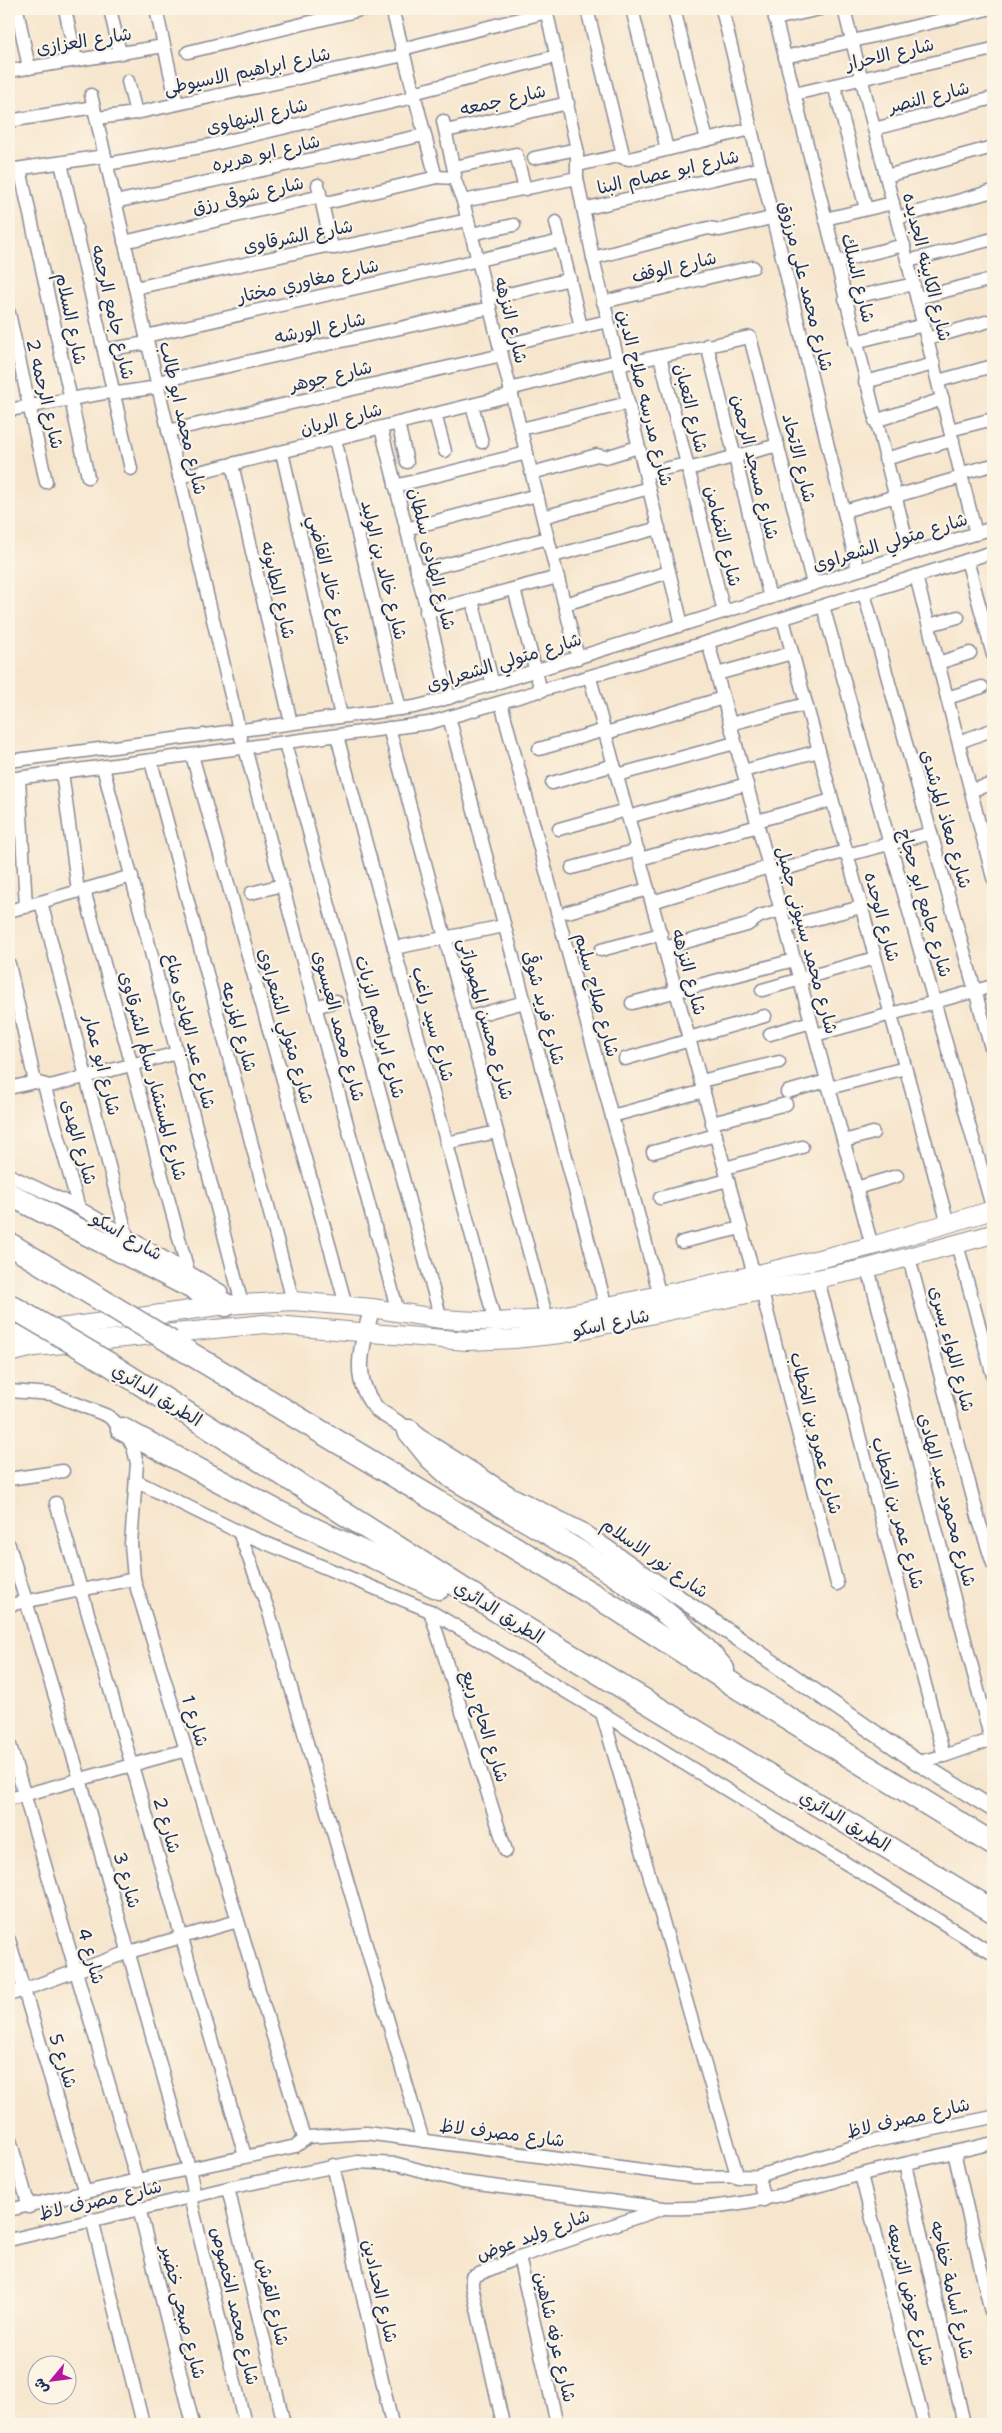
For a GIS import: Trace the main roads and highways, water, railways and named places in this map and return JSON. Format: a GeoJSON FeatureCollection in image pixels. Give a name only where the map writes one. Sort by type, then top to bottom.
{"type":"FeatureCollection","features":[{"type":"Feature","properties":{"kind":"highway"},"geometry":{"type":"LineString","coordinates":[[9,1194],[234,1305]]}},
{"type":"Feature","properties":{"kind":"highway"},"geometry":{"type":"LineString","coordinates":[[9,1244],[608,1604],[737,1687],[993,1844]]}},
{"type":"Feature","properties":{"kind":"highway","name":"الطريق الدائري"},"geometry":{"type":"LineString","coordinates":[[9,1305],[111,1365],[510,1619],[993,1910]]}},
{"type":"Feature","properties":{"kind":"highway"},"geometry":{"type":"LineString","coordinates":[[122,1429],[282,1514],[510,1619]]}},
{"type":"Feature","properties":{"kind":"highway"},"geometry":{"type":"LineString","coordinates":[[410,1431],[430,1458],[452,1477],[625,1581],[659,1605],[703,1646],[737,1687]]}},
{"type":"Feature","properties":{"kind":"main road","name":"شارع اسكو"},"geometry":{"type":"LineString","coordinates":[[234,1305],[293,1302],[346,1305],[441,1319],[495,1322],[547,1319],[606,1308],[754,1275],[872,1246],[993,1210]]}},
{"type":"Feature","properties":{"kind":"main road","name":"شارع اسكو"},"geometry":{"type":"LineString","coordinates":[[9,1353],[34,1347],[222,1328],[285,1325],[467,1341],[514,1340],[561,1334],[818,1280],[909,1258],[993,1234]]}},
{"type":"Feature","properties":{"kind":"main road"},"geometry":{"type":"LineString","coordinates":[[9,1335],[234,1305]]}}]}
